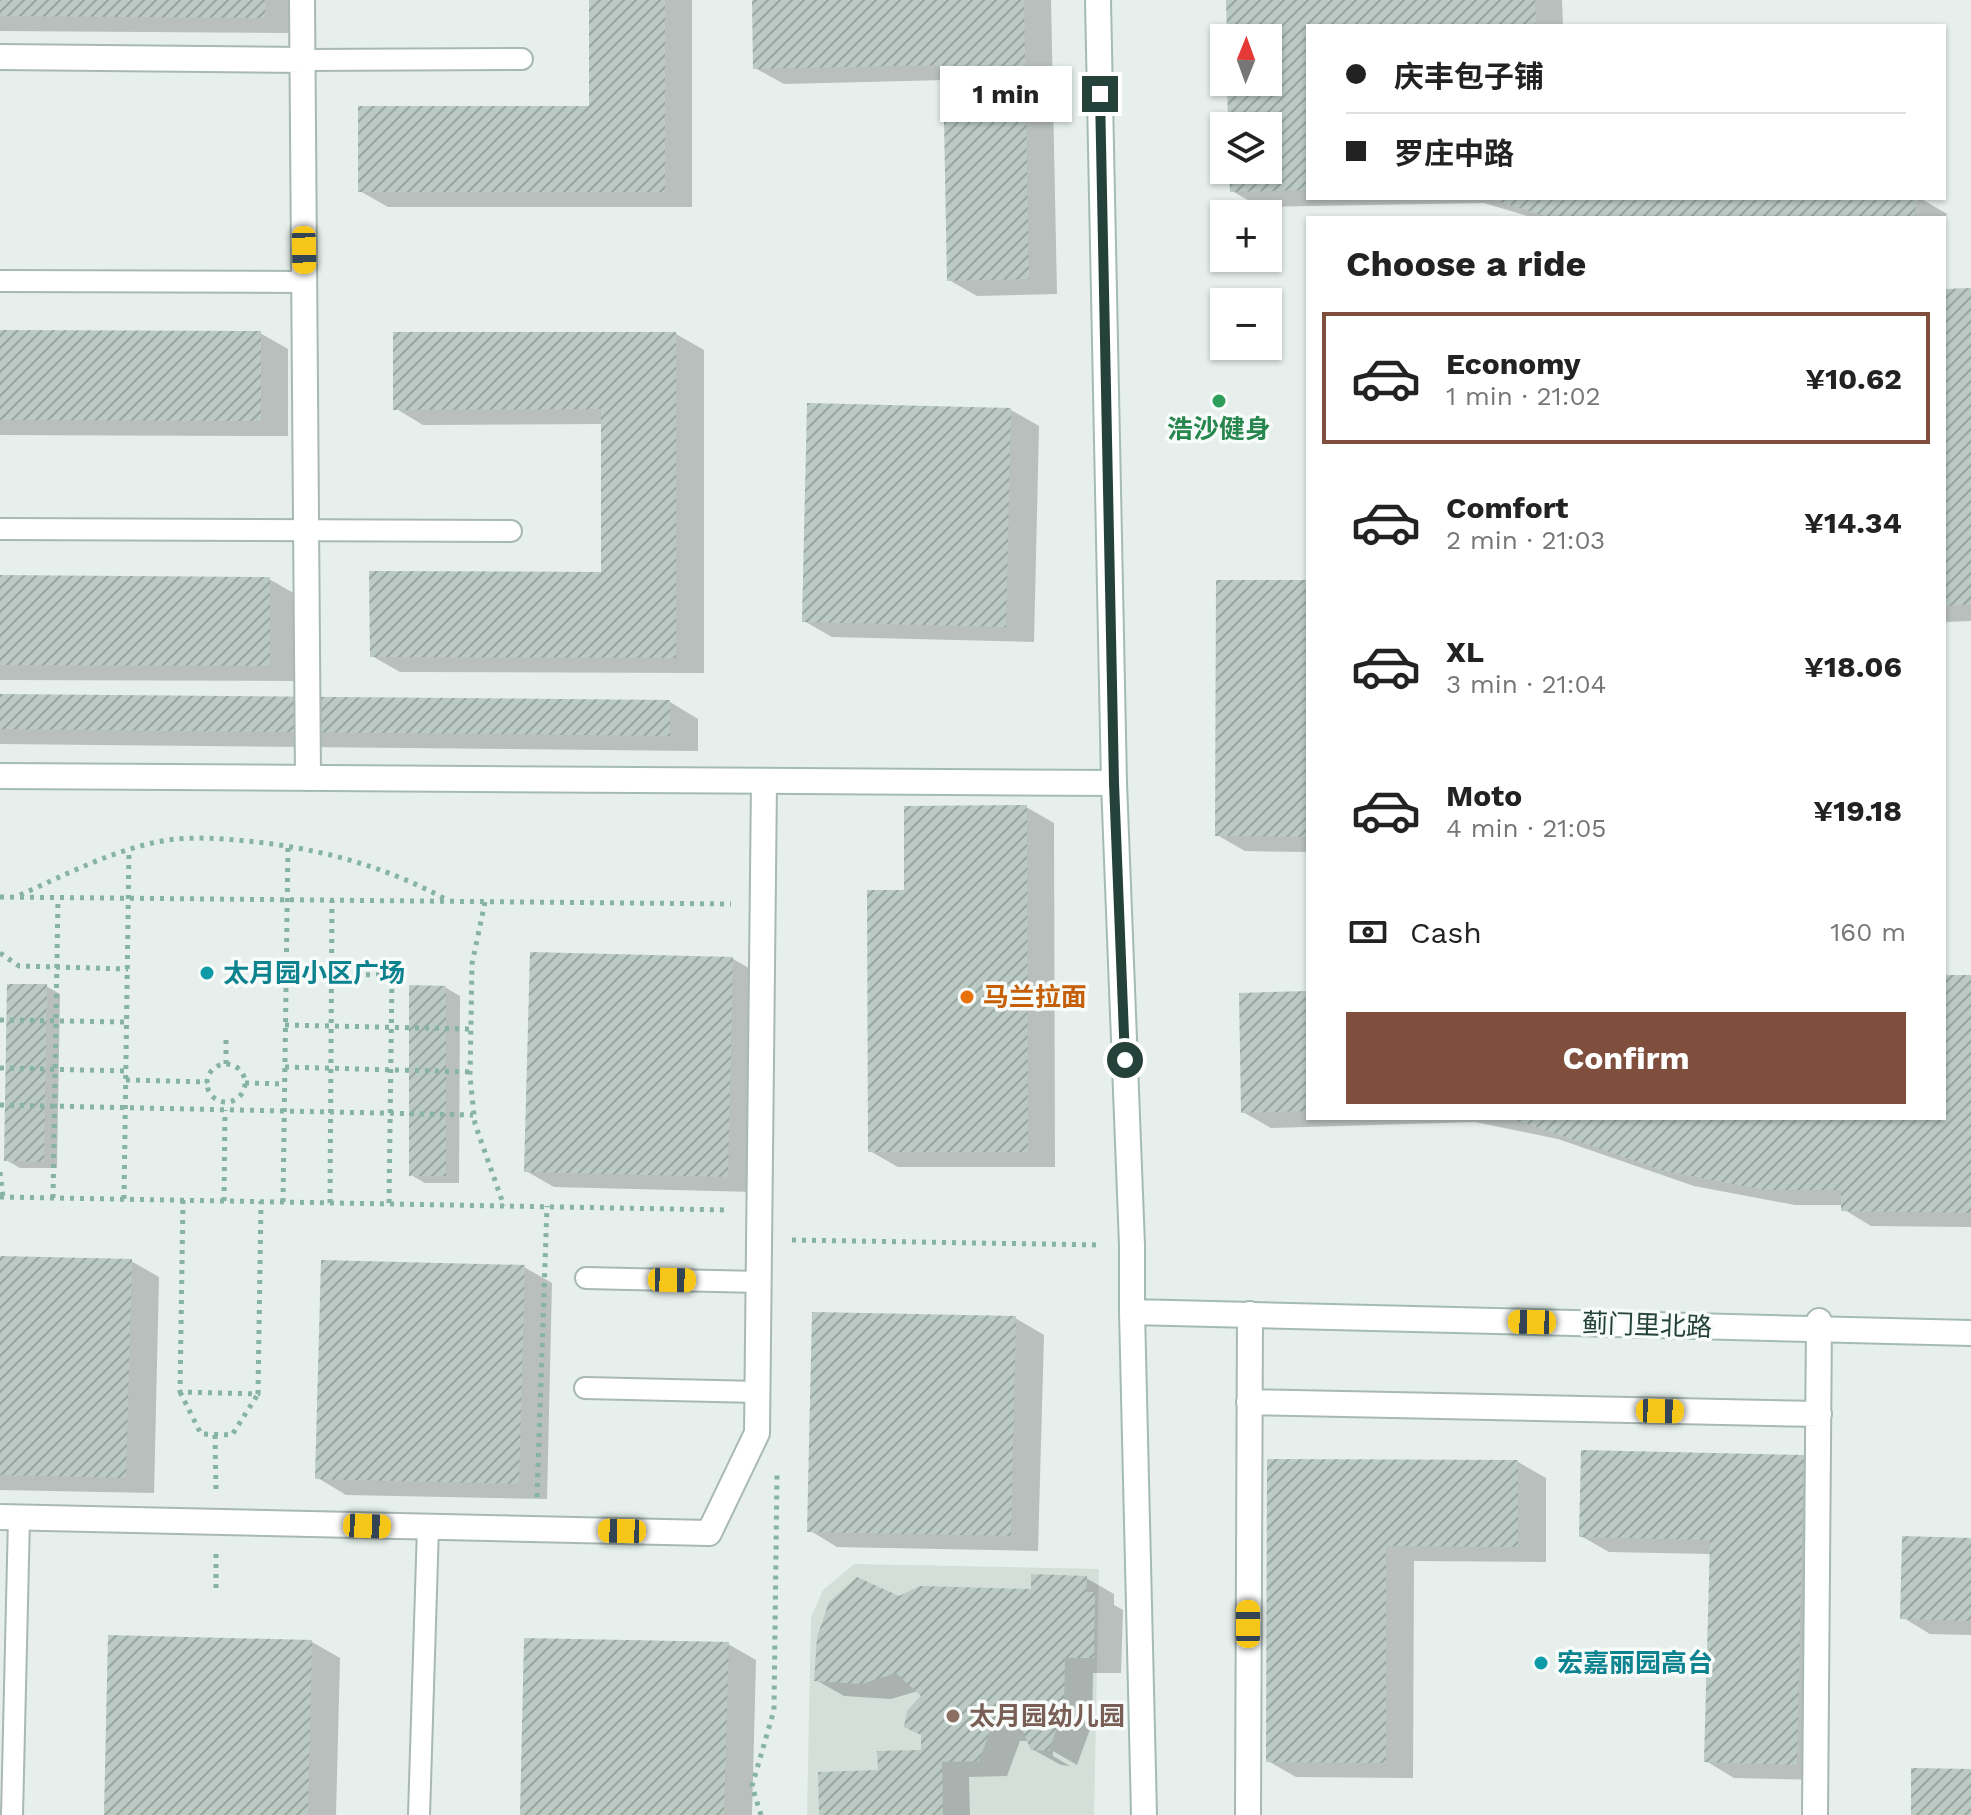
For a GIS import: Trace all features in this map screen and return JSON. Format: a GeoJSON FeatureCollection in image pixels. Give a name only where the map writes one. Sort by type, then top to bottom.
{"type":"FeatureCollection","features":[{"type":"Feature","properties":{"kind":"street"},"geometry":{"type":"LineString","coordinates":[[302,0],[308,778]]}},
{"type":"Feature","properties":{"kind":"street"},"geometry":{"type":"LineString","coordinates":[[1098,0],[1114,783],[1132,1245],[1144,1815]]}},
{"type":"Feature","properties":{"kind":"street"},"geometry":{"type":"LineString","coordinates":[[0,57],[303,60]]}},
{"type":"Feature","properties":{"kind":"street"},"geometry":{"type":"LineString","coordinates":[[0,776],[1114,783]]}},
{"type":"Feature","properties":{"kind":"street"},"geometry":{"type":"LineString","coordinates":[[10,1518],[709,1533],[757,1433],[764,781]]}},
{"type":"Feature","properties":{"kind":"street","name":"蓟门里北路"},"geometry":{"type":"LineString","coordinates":[[1132,1312],[1971,1333]]}},
{"type":"Feature","properties":{"kind":"street"},"geometry":{"type":"LineString","coordinates":[[1248,1815],[1250,1314]]}},
{"type":"Feature","properties":{"kind":"street"},"geometry":{"type":"LineString","coordinates":[[1815,1815],[1819,1321]]}},
{"type":"Feature","properties":{"kind":"street"},"geometry":{"type":"LineString","coordinates":[[1249,1402],[1819,1414]]}},
{"type":"Feature","properties":{"kind":"lane"},"geometry":{"type":"LineString","coordinates":[[303,60],[522,59]]}},
{"type":"Feature","properties":{"kind":"lane"},"geometry":{"type":"LineString","coordinates":[[0,281],[305,282]]}},
{"type":"Feature","properties":{"kind":"lane"},"geometry":{"type":"LineString","coordinates":[[0,529],[511,531]]}},
{"type":"Feature","properties":{"kind":"lane"},"geometry":{"type":"LineString","coordinates":[[586,1278],[759,1282]]}},
{"type":"Feature","properties":{"kind":"lane"},"geometry":{"type":"LineString","coordinates":[[585,1388],[758,1392]]}},
{"type":"Feature","properties":{"kind":"lane"},"geometry":{"type":"LineString","coordinates":[[10,1518],[12,1815]]}},
{"type":"Feature","properties":{"kind":"lane"},"geometry":{"type":"LineString","coordinates":[[419,1815],[428,1527]]}},
{"type":"Feature","properties":{"kind":"path"},"geometry":{"type":"LineString","coordinates":[[16,897],[129,849],[170,840],[217,839],[288,845],[347,858],[414,881],[450,901]]}},
{"type":"Feature","properties":{"kind":"path"},"geometry":{"type":"LineString","coordinates":[[283,1202],[288,845]]}},
{"type":"Feature","properties":{"kind":"path"},"geometry":{"type":"LineString","coordinates":[[124,1199],[129,849]]}},
{"type":"Feature","properties":{"kind":"path"},"geometry":{"type":"LineString","coordinates":[[0,897],[763,904]]}},
{"type":"Feature","properties":{"kind":"path"},"geometry":{"type":"LineString","coordinates":[[53,1198],[58,898]]}},
{"type":"Feature","properties":{"kind":"path"},"geometry":{"type":"LineString","coordinates":[[330,1203],[332,900]]}},
{"type":"Feature","properties":{"kind":"path"},"geometry":{"type":"LineString","coordinates":[[485,902],[472,964],[470,1072],[473,1115],[504,1206]]}},
{"type":"Feature","properties":{"kind":"path"},"geometry":{"type":"LineString","coordinates":[[0,953],[19,966],[128,969]]}},
{"type":"Feature","properties":{"kind":"path"},"geometry":{"type":"LineString","coordinates":[[286,974],[392,975],[389,1204]]}},
{"type":"Feature","properties":{"kind":"path"},"geometry":{"type":"LineString","coordinates":[[0,1020],[127,1022]]}},
{"type":"Feature","properties":{"kind":"path"},"geometry":{"type":"LineString","coordinates":[[285,1025],[470,1029]]}},
{"type":"Feature","properties":{"kind":"path"},"geometry":{"type":"LineString","coordinates":[[226,1038],[226,1064]]}},
{"type":"Feature","properties":{"kind":"path"},"geometry":{"type":"LineString","coordinates":[[226,1064],[237,1067],[245,1083],[242,1094],[225,1102],[214,1098],[207,1082],[215,1068],[226,1064]]}},
{"type":"Feature","properties":{"kind":"path"},"geometry":{"type":"LineString","coordinates":[[285,1067],[470,1072]]}},
{"type":"Feature","properties":{"kind":"path"},"geometry":{"type":"LineString","coordinates":[[0,1068],[127,1071]]}},
{"type":"Feature","properties":{"kind":"path"},"geometry":{"type":"LineString","coordinates":[[126,1080],[207,1082]]}},
{"type":"Feature","properties":{"kind":"path"},"geometry":{"type":"LineString","coordinates":[[245,1083],[285,1084]]}},
{"type":"Feature","properties":{"kind":"path"},"geometry":{"type":"LineString","coordinates":[[224,1201],[225,1102]]}},
{"type":"Feature","properties":{"kind":"path"},"geometry":{"type":"LineString","coordinates":[[0,1105],[473,1115]]}},
{"type":"Feature","properties":{"kind":"path"},"geometry":{"type":"LineString","coordinates":[[0,1172],[2,1197],[760,1210]]}},
{"type":"Feature","properties":{"kind":"path"},"geometry":{"type":"LineString","coordinates":[[183,1200],[180,1392],[201,1434],[215,1435],[232,1435],[258,1394],[261,1201]]}},
{"type":"Feature","properties":{"kind":"path"},"geometry":{"type":"LineString","coordinates":[[536,1530],[547,1206]]}},
{"type":"Feature","properties":{"kind":"path"},"geometry":{"type":"LineString","coordinates":[[759,1239],[1132,1245]]}},
{"type":"Feature","properties":{"kind":"path"},"geometry":{"type":"LineString","coordinates":[[180,1392],[258,1394]]}},
{"type":"Feature","properties":{"kind":"path"},"geometry":{"type":"LineString","coordinates":[[761,1815],[752,1786],[774,1710]]}},
{"type":"Feature","properties":{"kind":"shaded area","name":"太月园幼儿园"},"geometry":{"type":"Polygon","coordinates":[[[854,1564],[1099,1569],[1094,1815],[807,1815],[811,1617],[823,1590],[854,1564]]]}},
{"type":"Feature","properties":{"kind":"building"},"geometry":{"type":"Polygon","coordinates":[[[0,0],[265,0],[265,18],[0,16],[0,0]]]}},
{"type":"Feature","properties":{"kind":"building"},"geometry":{"type":"Polygon","coordinates":[[[589,0],[665,0],[665,192],[358,192],[358,106],[589,106],[589,0]]]}},
{"type":"Feature","properties":{"kind":"building"},"geometry":{"type":"Polygon","coordinates":[[[752,0],[1024,0],[1029,279],[947,281],[943,65],[753,69],[752,0]]]}},
{"type":"Feature","properties":{"kind":"building"},"geometry":{"type":"Polygon","coordinates":[[[1226,0],[1535,0],[1536,24],[1306,24],[1306,190],[1230,192],[1230,184],[1282,184],[1282,112],[1228,112],[1227,96],[1282,96],[1282,24],[1227,24],[1226,0]]]}},
{"type":"Feature","properties":{"kind":"building"},"geometry":{"type":"Polygon","coordinates":[[[1493,200],[1918,200],[1914,216],[1545,216],[1493,200]]]}},
{"type":"Feature","properties":{"kind":"building"},"geometry":{"type":"Polygon","coordinates":[[[1971,288],[1971,604],[1946,606],[1946,289],[1971,288]]]}},
{"type":"Feature","properties":{"kind":"building"},"geometry":{"type":"Polygon","coordinates":[[[0,330],[261,331],[261,421],[0,420],[0,330]]]}},
{"type":"Feature","properties":{"kind":"building"},"geometry":{"type":"Polygon","coordinates":[[[393,332],[676,332],[676,658],[370,657],[369,571],[601,572],[601,409],[393,410],[393,332]]]}},
{"type":"Feature","properties":{"kind":"building"},"geometry":{"type":"Polygon","coordinates":[[[807,403],[1011,408],[1006,627],[802,622],[807,403]]]}},
{"type":"Feature","properties":{"kind":"building"},"geometry":{"type":"Polygon","coordinates":[[[0,575],[270,577],[270,666],[0,665],[0,575]]]}},
{"type":"Feature","properties":{"kind":"building"},"geometry":{"type":"Polygon","coordinates":[[[1216,580],[1306,580],[1306,837],[1215,836],[1216,580]]]}},
{"type":"Feature","properties":{"kind":"building"},"geometry":{"type":"Polygon","coordinates":[[[0,694],[670,700],[670,736],[0,729],[0,694]]]}},
{"type":"Feature","properties":{"kind":"building"},"geometry":{"type":"Polygon","coordinates":[[[1027,805],[1028,1152],[868,1152],[867,890],[904,890],[904,806],[1027,805]]]}},
{"type":"Feature","properties":{"kind":"building"},"geometry":{"type":"Polygon","coordinates":[[[530,952],[733,957],[728,1177],[524,1172],[530,952]]]}},
{"type":"Feature","properties":{"kind":"building"},"geometry":{"type":"Polygon","coordinates":[[[1946,975],[1971,975],[1971,1213],[1841,1211],[1841,1190],[1765,1190],[1664,1171],[1512,1120],[1946,1120],[1946,975]]]}},
{"type":"Feature","properties":{"kind":"building"},"geometry":{"type":"Polygon","coordinates":[[[7,984],[47,984],[44,1162],[4,1161],[7,984]]]}},
{"type":"Feature","properties":{"kind":"building"},"geometry":{"type":"Polygon","coordinates":[[[409,985],[446,986],[446,1176],[409,1176],[409,985]]]}},
{"type":"Feature","properties":{"kind":"building"},"geometry":{"type":"Polygon","coordinates":[[[1306,991],[1306,1111],[1241,1113],[1239,993],[1306,991]]]}},
{"type":"Feature","properties":{"kind":"building"},"geometry":{"type":"Polygon","coordinates":[[[0,1256],[132,1259],[126,1478],[0,1475],[0,1256]]]}},
{"type":"Feature","properties":{"kind":"building"},"geometry":{"type":"Polygon","coordinates":[[[321,1260],[525,1265],[519,1484],[315,1479],[321,1260]]]}},
{"type":"Feature","properties":{"kind":"building"},"geometry":{"type":"Polygon","coordinates":[[[812,1312],[1016,1316],[1011,1536],[807,1532],[812,1312]]]}},
{"type":"Feature","properties":{"kind":"building"},"geometry":{"type":"Polygon","coordinates":[[[1581,1450],[1804,1455],[1797,1765],[1704,1762],[1710,1540],[1579,1537],[1581,1450]]]}},
{"type":"Feature","properties":{"kind":"building"},"geometry":{"type":"Polygon","coordinates":[[[1267,1459],[1518,1460],[1518,1547],[1386,1546],[1386,1763],[1266,1762],[1267,1459]]]}},
{"type":"Feature","properties":{"kind":"building"},"geometry":{"type":"Polygon","coordinates":[[[1902,1536],[1971,1538],[1971,1621],[1900,1619],[1902,1536]]]}},
{"type":"Feature","properties":{"kind":"building"},"geometry":{"type":"Polygon","coordinates":[[[1031,1574],[1087,1576],[1086,1592],[1095,1592],[1094,1658],[1065,1658],[1064,1707],[1049,1751],[1031,1750],[1020,1725],[992,1726],[979,1761],[942,1762],[943,1815],[819,1815],[818,1772],[878,1770],[877,1751],[921,1750],[921,1735],[904,1727],[907,1711],[921,1696],[896,1673],[862,1684],[814,1681],[817,1637],[829,1602],[857,1577],[899,1596],[920,1586],[1031,1589],[1031,1574]]]}},
{"type":"Feature","properties":{"kind":"building"},"geometry":{"type":"Polygon","coordinates":[[[108,1635],[312,1640],[308,1815],[104,1815],[108,1635]]]}},
{"type":"Feature","properties":{"kind":"building"},"geometry":{"type":"Polygon","coordinates":[[[524,1638],[729,1642],[724,1815],[520,1815],[524,1638]]]}},
{"type":"Feature","properties":{"kind":"building"},"geometry":{"type":"Polygon","coordinates":[[[1911,1768],[1971,1769],[1971,1815],[1911,1815],[1911,1768]]]}},
{"type":"Feature","properties":{"kind":"place","name":"浩沙健身"},"geometry":{"type":"Point","coordinates":[1219,401]}},
{"type":"Feature","properties":{"kind":"place","name":"太月园小区广场"},"geometry":{"type":"Point","coordinates":[207,973]}},
{"type":"Feature","properties":{"kind":"place","name":"马兰拉面"},"geometry":{"type":"Point","coordinates":[967,997]}},
{"type":"Feature","properties":{"kind":"place","name":"宏嘉丽园高台"},"geometry":{"type":"Point","coordinates":[1541,1663]}},
{"type":"Feature","properties":{"kind":"place","name":"太月园幼儿园"},"geometry":{"type":"Point","coordinates":[953,1716]}},
{"type":"Feature","properties":{"kind":"route"},"geometry":{"type":"LineString","coordinates":[[1100,94],[1114,783],[1125,1060]]}}]}
